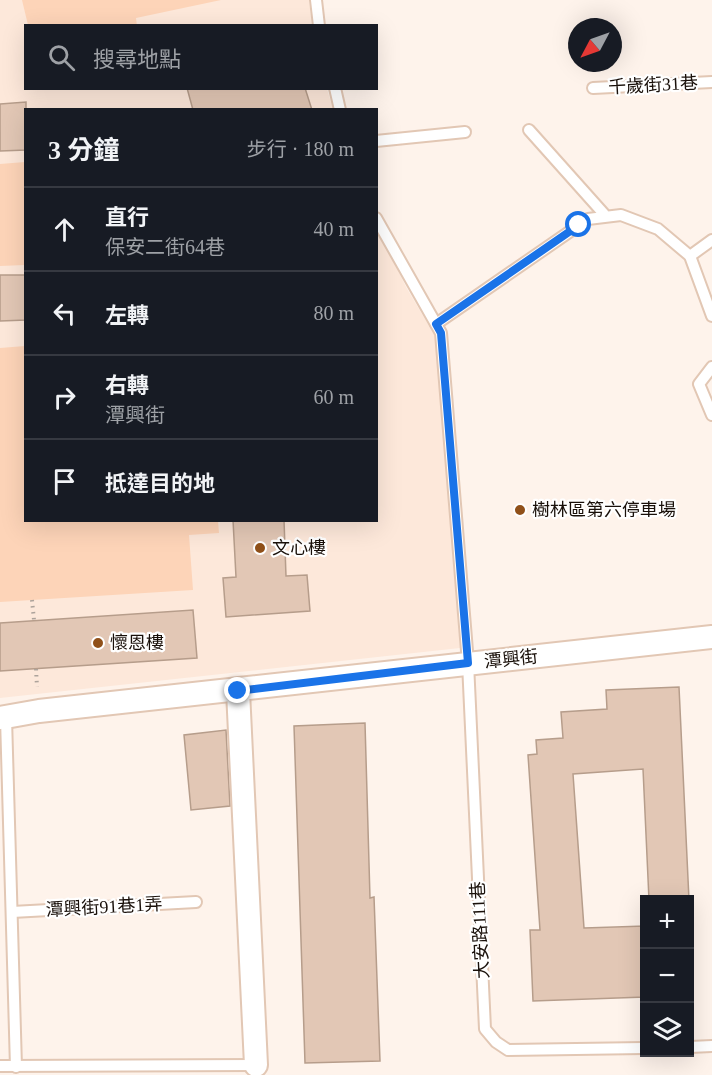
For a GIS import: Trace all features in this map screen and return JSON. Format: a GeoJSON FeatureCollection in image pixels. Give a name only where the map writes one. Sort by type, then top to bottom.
{"type":"FeatureCollection","features":[{"type":"Feature","properties":{"kind":"street","name":"潭興街"},"geometry":{"type":"LineString","coordinates":[[3,718],[39,711],[238,691],[712,637]]}},
{"type":"Feature","properties":{"kind":"street"},"geometry":{"type":"LineString","coordinates":[[238,691],[256,1065]]}},
{"type":"Feature","properties":{"kind":"lane"},"geometry":{"type":"LineString","coordinates":[[316,0],[319,24]]}},
{"type":"Feature","properties":{"kind":"lane","name":"千歲街31巷"},"geometry":{"type":"LineString","coordinates":[[593,88],[712,82]]}},
{"type":"Feature","properties":{"kind":"lane"},"geometry":{"type":"LineString","coordinates":[[335,90],[340,108]]}},
{"type":"Feature","properties":{"kind":"lane"},"geometry":{"type":"LineString","coordinates":[[529,130],[604,214]]}},
{"type":"Feature","properties":{"kind":"lane"},"geometry":{"type":"LineString","coordinates":[[378,141],[465,132]]}},
{"type":"Feature","properties":{"kind":"lane"},"geometry":{"type":"LineString","coordinates":[[436,324],[588,219],[604,214],[621,214],[658,229],[690,256],[712,316]]}},
{"type":"Feature","properties":{"kind":"lane","name":"大安路111巷"},"geometry":{"type":"LineString","coordinates":[[378,222],[441,333],[468,663],[485,1029],[496,1042],[508,1050],[640,1047]]}},
{"type":"Feature","properties":{"kind":"lane"},"geometry":{"type":"LineString","coordinates":[[690,256],[712,240]]}},
{"type":"Feature","properties":{"kind":"lane"},"geometry":{"type":"LineString","coordinates":[[712,368],[699,384],[712,416]]}},
{"type":"Feature","properties":{"kind":"lane"},"geometry":{"type":"LineString","coordinates":[[3,718],[16,1067]]}},
{"type":"Feature","properties":{"kind":"lane","name":"潭興街91巷1弄"},"geometry":{"type":"LineString","coordinates":[[12,912],[196,902]]}},
{"type":"Feature","properties":{"kind":"lane"},"geometry":{"type":"LineString","coordinates":[[694,1047],[712,1046]]}},
{"type":"Feature","properties":{"kind":"lane"},"geometry":{"type":"LineString","coordinates":[[0,1066],[256,1065]]}},
{"type":"Feature","properties":{"kind":"path"},"geometry":{"type":"LineString","coordinates":[[32,600],[34,620]]}},
{"type":"Feature","properties":{"kind":"shaded area"},"geometry":{"type":"Polygon","coordinates":[[[0,0],[309,0],[312,24],[24,24],[24,90],[327,90],[333,108],[24,108],[24,522],[378,522],[378,229],[406,287],[435,336],[460,648],[0,698],[0,0]]]}},
{"type":"Feature","properties":{"kind":"shaded area"},"geometry":{"type":"Polygon","coordinates":[[[22,0],[221,0],[136,18],[137,24],[28,24],[22,0]]]}},
{"type":"Feature","properties":{"kind":"shaded area"},"geometry":{"type":"Polygon","coordinates":[[[24,162],[24,265],[0,266],[0,164],[24,162]]]}},
{"type":"Feature","properties":{"kind":"shaded area"},"geometry":{"type":"Polygon","coordinates":[[[24,346],[24,522],[218,522],[219,533],[189,535],[193,590],[0,602],[0,348],[24,346]]]}},
{"type":"Feature","properties":{"kind":"building"},"geometry":{"type":"Polygon","coordinates":[[[188,90],[306,90],[311,108],[192,108],[188,90]]]}},
{"type":"Feature","properties":{"kind":"building"},"geometry":{"type":"Polygon","coordinates":[[[26,102],[24,150],[0,151],[0,104],[26,102]]]}},
{"type":"Feature","properties":{"kind":"building"},"geometry":{"type":"Polygon","coordinates":[[[0,275],[24,275],[24,320],[0,321],[0,275]]]}},
{"type":"Feature","properties":{"kind":"building","name":"文心樓"},"geometry":{"type":"Polygon","coordinates":[[[233,522],[284,522],[286,576],[307,575],[310,611],[226,617],[223,578],[236,577],[233,522]]]}},
{"type":"Feature","properties":{"kind":"building","name":"懷恩樓"},"geometry":{"type":"Polygon","coordinates":[[[193,610],[197,658],[0,671],[0,623],[193,610]]]}},
{"type":"Feature","properties":{"kind":"building"},"geometry":{"type":"Polygon","coordinates":[[[679,687],[689,895],[649,895],[643,769],[573,774],[584,928],[640,926],[640,997],[533,1001],[530,930],[540,930],[528,755],[537,754],[536,740],[563,738],[561,712],[607,709],[606,690],[679,687]]]}},
{"type":"Feature","properties":{"kind":"building"},"geometry":{"type":"Polygon","coordinates":[[[365,723],[370,898],[374,897],[380,1061],[305,1063],[294,726],[365,723]]]}},
{"type":"Feature","properties":{"kind":"building"},"geometry":{"type":"Polygon","coordinates":[[[226,730],[230,806],[191,810],[184,735],[226,730]]]}},
{"type":"Feature","properties":{"kind":"place","name":"樹林區第六停車場"},"geometry":{"type":"Point","coordinates":[520,510]}},
{"type":"Feature","properties":{"kind":"place","name":"文心樓"},"geometry":{"type":"Point","coordinates":[260,548]}},
{"type":"Feature","properties":{"kind":"place","name":"懷恩樓"},"geometry":{"type":"Point","coordinates":[98,643]}},
{"type":"Feature","properties":{"kind":"route"},"geometry":{"type":"LineString","coordinates":[[238,691],[468,663],[441,333],[436,324],[579,225]]}}]}
